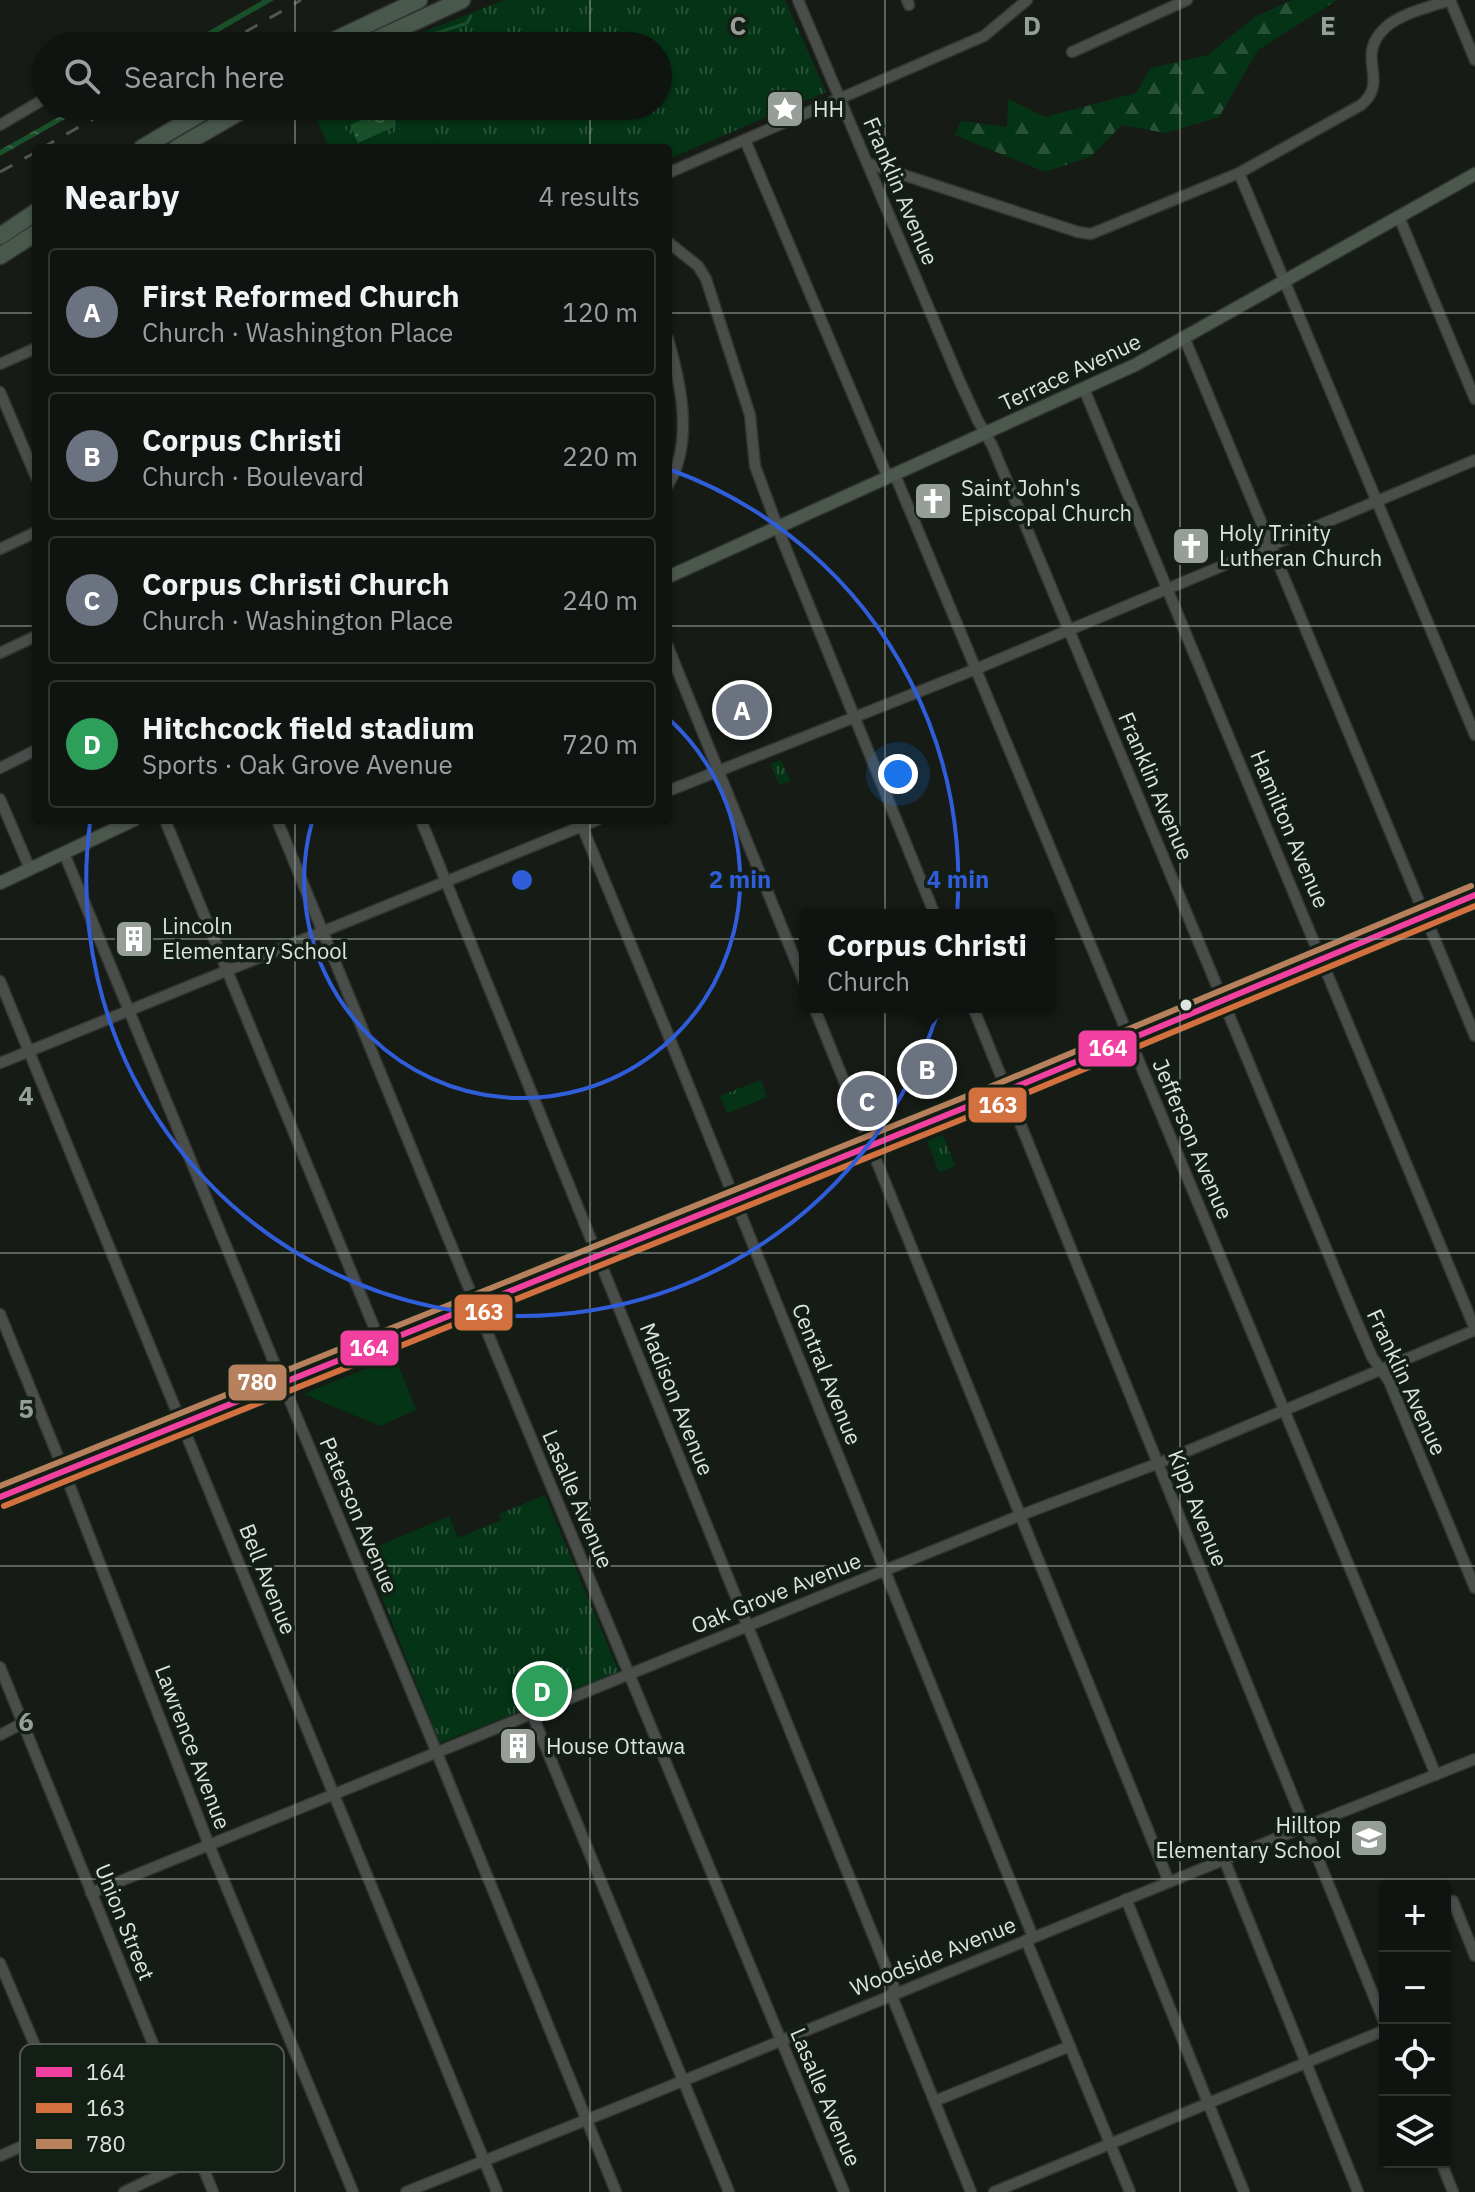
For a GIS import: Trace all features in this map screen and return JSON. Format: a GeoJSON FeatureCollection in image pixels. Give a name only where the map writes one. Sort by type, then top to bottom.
{"type":"FeatureCollection","features":[{"type":"Feature","properties":{"kind":"highway"},"geometry":{"type":"LineString","coordinates":[[352,32],[419,0]]}},
{"type":"Feature","properties":{"kind":"highway"},"geometry":{"type":"LineString","coordinates":[[392,32],[462,0]]}},
{"type":"Feature","properties":{"kind":"highway"},"geometry":{"type":"LineString","coordinates":[[149,144],[189,120]]}},
{"type":"Feature","properties":{"kind":"highway"},"geometry":{"type":"LineString","coordinates":[[184,144],[226,120]]}},
{"type":"Feature","properties":{"kind":"highway"},"geometry":{"type":"LineString","coordinates":[[0,236],[32,215]]}},
{"type":"Feature","properties":{"kind":"highway"},"geometry":{"type":"LineString","coordinates":[[0,256],[32,236]]}},
{"type":"Feature","properties":{"kind":"main road","name":"Terrace Avenue"},"geometry":{"type":"LineString","coordinates":[[672,575],[1135,365],[1475,174]]}},
{"type":"Feature","properties":{"kind":"main road"},"geometry":{"type":"LineString","coordinates":[[0,883],[126,824]]}},
{"type":"Feature","properties":{"kind":"street","name":"Franklin Avenue"},"geometry":{"type":"LineString","coordinates":[[798,0],[960,382],[1002,470],[1350,1306],[1379,1369],[1389,1381],[1475,1588]]}},
{"type":"Feature","properties":{"kind":"street"},"geometry":{"type":"LineString","coordinates":[[672,171],[984,36],[1027,0]]}},
{"type":"Feature","properties":{"kind":"street"},"geometry":{"type":"LineString","coordinates":[[1072,52],[1171,4],[1187,0]]}},
{"type":"Feature","properties":{"kind":"street"},"geometry":{"type":"LineString","coordinates":[[867,163],[1091,234],[1239,173],[1361,105],[1374,88],[1370,54],[1380,34],[1396,20],[1450,0],[1475,60]]}},
{"type":"Feature","properties":{"kind":"street"},"geometry":{"type":"LineString","coordinates":[[0,125],[32,106]]}},
{"type":"Feature","properties":{"kind":"street","name":"Jefferson Avenue"},"geometry":{"type":"LineString","coordinates":[[745,140],[976,669],[1436,1775]]}},
{"type":"Feature","properties":{"kind":"street"},"geometry":{"type":"LineString","coordinates":[[1239,173],[1475,735]]}},
{"type":"Feature","properties":{"kind":"street"},"geometry":{"type":"LineString","coordinates":[[1399,217],[1475,399]]}},
{"type":"Feature","properties":{"kind":"street"},"geometry":{"type":"LineString","coordinates":[[672,245],[694,262],[706,279],[750,415],[755,466],[933,909]]}},
{"type":"Feature","properties":{"kind":"street"},"geometry":{"type":"LineString","coordinates":[[1184,337],[1475,1036]]}},
{"type":"Feature","properties":{"kind":"street"},"geometry":{"type":"LineString","coordinates":[[0,364],[32,350]]}},
{"type":"Feature","properties":{"kind":"street"},"geometry":{"type":"LineString","coordinates":[[672,357],[681,398],[682,429],[678,461],[672,475]]}},
{"type":"Feature","properties":{"kind":"street","name":"Hamilton Avenue"},"geometry":{"type":"LineString","coordinates":[[1084,389],[1475,1329]]}},
{"type":"Feature","properties":{"kind":"street"},"geometry":{"type":"LineString","coordinates":[[0,392],[32,468]]}},
{"type":"Feature","properties":{"kind":"street"},"geometry":{"type":"LineString","coordinates":[[672,789],[853,710],[976,669],[1475,460]]}},
{"type":"Feature","properties":{"kind":"street"},"geometry":{"type":"LineString","coordinates":[[0,549],[32,534]]}},
{"type":"Feature","properties":{"kind":"street"},"geometry":{"type":"LineString","coordinates":[[0,653],[32,638]]}},
{"type":"Feature","properties":{"kind":"street"},"geometry":{"type":"LineString","coordinates":[[672,657],[799,969]]}},
{"type":"Feature","properties":{"kind":"street"},"geometry":{"type":"LineString","coordinates":[[0,768],[32,752]]}},
{"type":"Feature","properties":{"kind":"street"},"geometry":{"type":"LineString","coordinates":[[0,799],[30,869]]}},
{"type":"Feature","properties":{"kind":"street"},"geometry":{"type":"LineString","coordinates":[[167,824],[381,1344]]}},
{"type":"Feature","properties":{"kind":"street","name":"Lasalle Avenue"},"geometry":{"type":"LineString","coordinates":[[279,824],[844,2192]]}},
{"type":"Feature","properties":{"kind":"street","name":"Madison Avenue"},"geometry":{"type":"LineString","coordinates":[[423,824],[599,1256],[971,2192]]}},
{"type":"Feature","properties":{"kind":"street"},"geometry":{"type":"LineString","coordinates":[[0,1063],[587,824]]}},
{"type":"Feature","properties":{"kind":"street","name":"Central Avenue"},"geometry":{"type":"LineString","coordinates":[[582,826],[885,1571],[1130,2192]]}},
{"type":"Feature","properties":{"kind":"street","name":"Paterson Avenue"},"geometry":{"type":"LineString","coordinates":[[64,853],[616,2192]]}},
{"type":"Feature","properties":{"kind":"street"},"geometry":{"type":"LineString","coordinates":[[0,1497],[1006,1091],[1475,895]]}},
{"type":"Feature","properties":{"kind":"street","name":"Bell Avenue"},"geometry":{"type":"LineString","coordinates":[[0,981],[497,2192]]}},
{"type":"Feature","properties":{"kind":"street"},"geometry":{"type":"LineString","coordinates":[[816,1013],[1169,1882]]}},
{"type":"Feature","properties":{"kind":"street","name":"Kipp Avenue"},"geometry":{"type":"LineString","coordinates":[[975,1013],[1379,2009]]}},
{"type":"Feature","properties":{"kind":"street","name":"Lawrence Avenue"},"geometry":{"type":"LineString","coordinates":[[0,1314],[209,1845],[353,2192]]}},
{"type":"Feature","properties":{"kind":"street","name":"Oak Grove Avenue"},"geometry":{"type":"LineString","coordinates":[[91,1893],[1021,1515],[1159,1463],[1475,1329]]}},
{"type":"Feature","properties":{"kind":"street","name":"Union Street"},"geometry":{"type":"LineString","coordinates":[[0,1667],[153,2044]]}},
{"type":"Feature","properties":{"kind":"street"},"geometry":{"type":"LineString","coordinates":[[532,1714],[729,2192]]}},
{"type":"Feature","properties":{"kind":"street"},"geometry":{"type":"LineString","coordinates":[[0,1735],[23,1723]]}},
{"type":"Feature","properties":{"kind":"street","name":"Woodside Avenue"},"geometry":{"type":"LineString","coordinates":[[406,2192],[1475,1759]]}},
{"type":"Feature","properties":{"kind":"street"},"geometry":{"type":"LineString","coordinates":[[1224,1859],[1358,2192]]}},
{"type":"Feature","properties":{"kind":"street"},"geometry":{"type":"LineString","coordinates":[[1126,1899],[1244,2192]]}},
{"type":"Feature","properties":{"kind":"street"},"geometry":{"type":"LineString","coordinates":[[1453,1901],[1475,1956]]}},
{"type":"Feature","properties":{"kind":"street"},"geometry":{"type":"LineString","coordinates":[[0,1963],[34,2044]]}},
{"type":"Feature","properties":{"kind":"street"},"geometry":{"type":"LineString","coordinates":[[994,2192],[1379,2033]]}},
{"type":"Feature","properties":{"kind":"street"},"geometry":{"type":"LineString","coordinates":[[935,2101],[1070,2046]]}},
{"type":"Feature","properties":{"kind":"street"},"geometry":{"type":"LineString","coordinates":[[0,2156],[20,2147]]}},
{"type":"Feature","properties":{"kind":"street"},"geometry":{"type":"LineString","coordinates":[[1443,2168],[1453,2192]]}},
{"type":"Feature","properties":{"kind":"street"},"geometry":{"type":"LineString","coordinates":[[124,2192],[166,2172]]}},
{"type":"Feature","properties":{"kind":"street","name":"Union Street"},"geometry":{"type":"LineString","coordinates":[[204,2172],[213,2192]]}},
{"type":"Feature","properties":{"kind":"green space"},"geometry":{"type":"Polygon","coordinates":[[[504,0],[785,0],[826,92],[672,157],[672,144],[439,144],[428,120],[672,120],[672,32],[424,32],[504,0]]]}},
{"type":"Feature","properties":{"kind":"green space"},"geometry":{"type":"Polygon","coordinates":[[[1292,0],[1337,0],[1258,50],[1219,117],[1165,133],[1122,125],[1090,157],[1045,172],[955,135],[961,121],[1007,127],[1008,99],[1045,117],[1136,93],[1151,68],[1208,55],[1256,16],[1292,0]]]}},
{"type":"Feature","properties":{"kind":"green space"},"geometry":{"type":"Polygon","coordinates":[[[317,120],[428,120],[438,144],[327,144],[317,120]]]}},
{"type":"Feature","properties":{"kind":"green space"},"geometry":{"type":"Polygon","coordinates":[[[347,120],[401,120],[402,127],[373,143],[352,144],[343,123],[347,120]]]}},
{"type":"Feature","properties":{"kind":"green space"},"geometry":{"type":"Polygon","coordinates":[[[781,760],[790,781],[779,785],[771,764],[781,760]]]}},
{"type":"Feature","properties":{"kind":"green space"},"geometry":{"type":"Polygon","coordinates":[[[761,1080],[767,1097],[727,1113],[720,1096],[761,1080]]]}},
{"type":"Feature","properties":{"kind":"green space"},"geometry":{"type":"Polygon","coordinates":[[[943,1135],[955,1166],[939,1172],[927,1141],[943,1135]]]}},
{"type":"Feature","properties":{"kind":"green space"},"geometry":{"type":"Polygon","coordinates":[[[395,1357],[416,1410],[380,1426],[303,1394],[395,1357]]]}},
{"type":"Feature","properties":{"kind":"green space"},"geometry":{"type":"Polygon","coordinates":[[[545,1495],[619,1672],[440,1743],[364,1552],[449,1516],[458,1538],[501,1520],[499,1514],[545,1495]]]}},
{"type":"Feature","properties":{"kind":"water"},"geometry":{"type":"Polygon","coordinates":[[[263,0],[274,0],[218,32],[207,32],[263,0]]]}},
{"type":"Feature","properties":{"kind":"water"},"geometry":{"type":"Polygon","coordinates":[[[53,120],[63,120],[0,156],[0,150],[53,120]]]}},
{"type":"Feature","properties":{"kind":"water"},"geometry":{"type":"Polygon","coordinates":[[[362,120],[395,120],[396,126],[358,143],[350,125],[362,120]]]}},
{"type":"Feature","properties":{"kind":"waterway"},"geometry":{"type":"LineString","coordinates":[[440,32],[467,23],[471,16]]}},
{"type":"Feature","properties":{"kind":"railway"},"geometry":{"type":"LineString","coordinates":[[245,32],[301,0]]}},
{"type":"Feature","properties":{"kind":"railway"},"geometry":{"type":"LineString","coordinates":[[49,144],[91,120]]}},
{"type":"Feature","properties":{"kind":"railway"},"geometry":{"type":"LineString","coordinates":[[0,172],[32,154]]}},
{"type":"Feature","properties":{"kind":"transit line","name":"780"},"geometry":{"type":"LineString","coordinates":[[0,1486],[1002,1082],[1471,886]]}},
{"type":"Feature","properties":{"kind":"transit line","name":"164"},"geometry":{"type":"LineString","coordinates":[[0,1497],[1006,1091],[1475,895]]}},
{"type":"Feature","properties":{"kind":"transit line","name":"163"},"geometry":{"type":"LineString","coordinates":[[4,1506],[1010,1100],[1475,906]]}},
{"type":"Feature","properties":{"kind":"place","name":"HH"},"geometry":{"type":"Point","coordinates":[785,109]}},
{"type":"Feature","properties":{"kind":"place","name":"Saint John's Episcopal Church"},"geometry":{"type":"Point","coordinates":[933,501]}},
{"type":"Feature","properties":{"kind":"place","name":"Holy Trinity Lutheran Church"},"geometry":{"type":"Point","coordinates":[1191,546]}},
{"type":"Feature","properties":{"kind":"place","name":"First Reformed Church"},"geometry":{"type":"Point","coordinates":[742,710]}},
{"type":"Feature","properties":{"kind":"place","name":"Lincoln Elementary School"},"geometry":{"type":"Point","coordinates":[134,939]}},
{"type":"Feature","properties":{"kind":"place","name":"Corpus Christi"},"geometry":{"type":"Point","coordinates":[927,1069]}},
{"type":"Feature","properties":{"kind":"place","name":"Corpus Christi Church"},"geometry":{"type":"Point","coordinates":[867,1101]}},
{"type":"Feature","properties":{"kind":"place","name":"Hitchcock field stadium"},"geometry":{"type":"Point","coordinates":[542,1691]}},
{"type":"Feature","properties":{"kind":"place","name":"House Ottawa"},"geometry":{"type":"Point","coordinates":[518,1746]}},
{"type":"Feature","properties":{"kind":"place","name":"Hilltop Elementary School"},"geometry":{"type":"Point","coordinates":[1369,1838]}}]}
